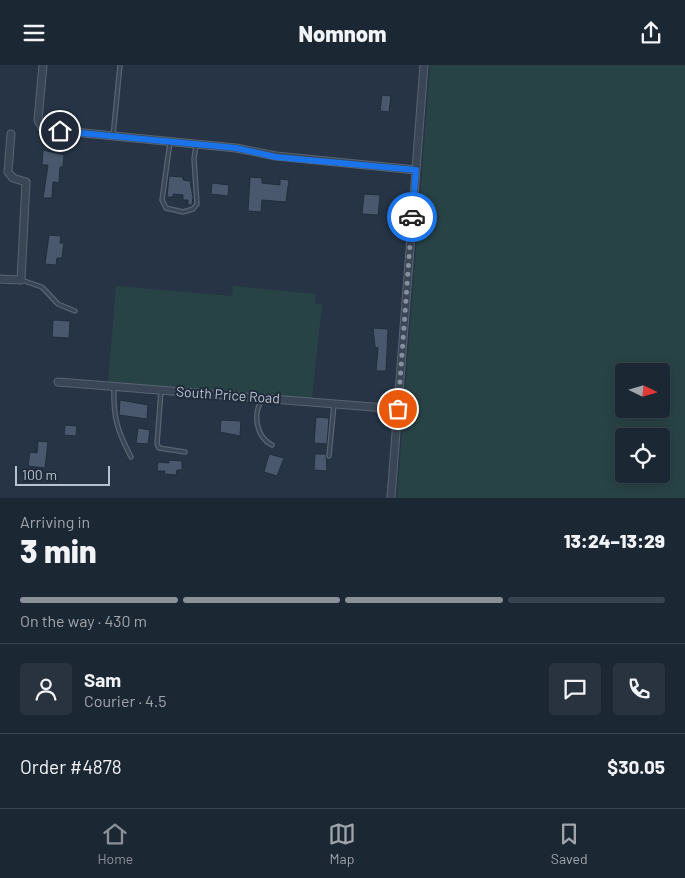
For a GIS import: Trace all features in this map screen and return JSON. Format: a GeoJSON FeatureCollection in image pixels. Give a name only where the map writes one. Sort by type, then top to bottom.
{"type":"FeatureCollection","features":[{"type":"Feature","properties":{"kind":"street"},"geometry":{"type":"LineString","coordinates":[[43,65],[38,120],[43,129],[244,149],[276,157],[411,170]]}},
{"type":"Feature","properties":{"kind":"street"},"geometry":{"type":"LineString","coordinates":[[391,498],[398,409],[411,170],[424,65]]}},
{"type":"Feature","properties":{"kind":"street"},"geometry":{"type":"LineString","coordinates":[[0,279],[21,280],[26,181],[13,178],[8,173],[11,134]]}},
{"type":"Feature","properties":{"kind":"street","name":"South Price Road"},"geometry":{"type":"LineString","coordinates":[[58,382],[398,409]]}},
{"type":"Feature","properties":{"kind":"lane"},"geometry":{"type":"LineString","coordinates":[[114,136],[120,65]]}},
{"type":"Feature","properties":{"kind":"lane"},"geometry":{"type":"LineString","coordinates":[[170,141],[162,200],[166,208],[173,211],[193,209],[197,203],[194,159],[197,144]]}},
{"type":"Feature","properties":{"kind":"lane"},"geometry":{"type":"LineString","coordinates":[[21,280],[42,287],[58,304],[75,311]]}},
{"type":"Feature","properties":{"kind":"lane"},"geometry":{"type":"LineString","coordinates":[[114,387],[113,410],[117,430],[131,457]]}},
{"type":"Feature","properties":{"kind":"lane"},"geometry":{"type":"LineString","coordinates":[[161,390],[156,444],[159,448],[185,452]]}},
{"type":"Feature","properties":{"kind":"lane"},"geometry":{"type":"LineString","coordinates":[[264,398],[259,408],[259,435],[264,441],[272,445]]}},
{"type":"Feature","properties":{"kind":"lane"},"geometry":{"type":"LineString","coordinates":[[329,456],[334,404]]}},
{"type":"Feature","properties":{"kind":"green space"},"geometry":{"type":"Polygon","coordinates":[[[430,65],[685,65],[685,498],[397,498],[430,65]]]}},
{"type":"Feature","properties":{"kind":"green space"},"geometry":{"type":"Polygon","coordinates":[[[116,286],[232,296],[233,286],[316,294],[315,304],[322,304],[312,399],[108,383],[116,286]]]}},
{"type":"Feature","properties":{"kind":"building"},"geometry":{"type":"Polygon","coordinates":[[[382,95],[391,96],[389,112],[380,111],[382,95]]]}},
{"type":"Feature","properties":{"kind":"building"},"geometry":{"type":"Polygon","coordinates":[[[43,150],[64,155],[63,167],[60,167],[59,183],[53,182],[52,198],[43,198],[48,165],[42,165],[43,150]]]}},
{"type":"Feature","properties":{"kind":"building"},"geometry":{"type":"Polygon","coordinates":[[[169,176],[183,177],[183,180],[190,181],[193,197],[192,205],[188,205],[188,200],[183,200],[183,195],[173,194],[173,197],[167,197],[169,176]]]}},
{"type":"Feature","properties":{"kind":"building"},"geometry":{"type":"Polygon","coordinates":[[[250,177],[262,178],[262,183],[280,185],[280,179],[289,180],[286,202],[262,200],[261,212],[248,211],[250,177]]]}},
{"type":"Feature","properties":{"kind":"building"},"geometry":{"type":"Polygon","coordinates":[[[212,183],[229,185],[228,196],[211,194],[212,183]]]}},
{"type":"Feature","properties":{"kind":"building"},"geometry":{"type":"Polygon","coordinates":[[[364,194],[380,195],[378,215],[362,214],[364,194]]]}},
{"type":"Feature","properties":{"kind":"building"},"geometry":{"type":"Polygon","coordinates":[[[49,235],[61,236],[60,243],[64,243],[62,258],[57,258],[56,265],[45,264],[49,235]]]}},
{"type":"Feature","properties":{"kind":"building"},"geometry":{"type":"Polygon","coordinates":[[[53,320],[70,321],[69,338],[52,337],[53,320]]]}},
{"type":"Feature","properties":{"kind":"building"},"geometry":{"type":"Polygon","coordinates":[[[373,328],[388,329],[386,371],[376,371],[378,348],[375,347],[373,328]]]}},
{"type":"Feature","properties":{"kind":"building"},"geometry":{"type":"Polygon","coordinates":[[[120,400],[148,405],[147,419],[119,415],[120,400]]]}},
{"type":"Feature","properties":{"kind":"building"},"geometry":{"type":"Polygon","coordinates":[[[316,417],[329,418],[327,444],[314,443],[316,417]]]}},
{"type":"Feature","properties":{"kind":"building"},"geometry":{"type":"Polygon","coordinates":[[[221,420],[241,421],[240,436],[220,432],[221,420]]]}},
{"type":"Feature","properties":{"kind":"building"},"geometry":{"type":"Polygon","coordinates":[[[65,425],[77,426],[76,436],[64,435],[65,425]]]}},
{"type":"Feature","properties":{"kind":"building"},"geometry":{"type":"Polygon","coordinates":[[[138,428],[150,430],[148,444],[136,443],[138,428]]]}},
{"type":"Feature","properties":{"kind":"building"},"geometry":{"type":"Polygon","coordinates":[[[38,441],[48,442],[45,468],[28,466],[30,452],[37,453],[38,441]]]}},
{"type":"Feature","properties":{"kind":"building"},"geometry":{"type":"Polygon","coordinates":[[[269,454],[284,458],[277,476],[264,472],[269,454]]]}},
{"type":"Feature","properties":{"kind":"building"},"geometry":{"type":"Polygon","coordinates":[[[315,454],[326,454],[327,471],[314,470],[315,454]]]}},
{"type":"Feature","properties":{"kind":"building"},"geometry":{"type":"Polygon","coordinates":[[[169,460],[182,461],[182,470],[177,470],[176,475],[164,474],[165,471],[157,471],[158,462],[169,463],[169,460]]]}},
{"type":"Feature","properties":{"kind":"way so far"},"geometry":{"type":"LineString","coordinates":[[398,409],[412,217]]}},
{"type":"Feature","properties":{"kind":"route"},"geometry":{"type":"LineString","coordinates":[[60,131],[236,148],[276,157],[416,170],[412,217]]}}]}
